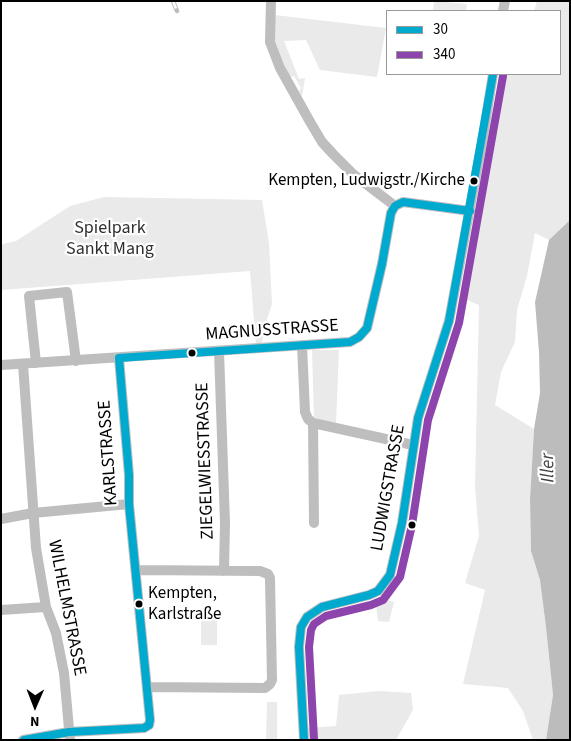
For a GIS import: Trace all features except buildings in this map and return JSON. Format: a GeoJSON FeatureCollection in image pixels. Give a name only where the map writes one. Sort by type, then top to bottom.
{"type":"FeatureCollection","features":[{"type":"Feature","properties":{"kind":"street"},"geometry":{"type":"LineString","coordinates":[[271,1],[270,42],[280,68],[308,120],[322,142],[333,154],[353,174],[395,206],[403,202],[470,211]]}},
{"type":"Feature","properties":{"kind":"street","name":"LUDWIGSTRASSE"},"geometry":{"type":"LineString","coordinates":[[304,740],[299,647],[301,626],[307,617],[322,607],[378,591],[390,575],[402,523],[418,418],[449,321],[493,75]]}},
{"type":"Feature","properties":{"kind":"street","name":"MAGNUSSTRASSE"},"geometry":{"type":"LineString","coordinates":[[1,365],[350,342],[359,337],[367,328],[382,264],[391,213],[395,206]]}},
{"type":"Feature","properties":{"kind":"street"},"geometry":{"type":"LineString","coordinates":[[36,363],[28,296],[67,292],[76,361]]}},
{"type":"Feature","properties":{"kind":"street"},"geometry":{"type":"LineString","coordinates":[[302,345],[305,412],[308,419],[313,422],[413,445]]}},
{"type":"Feature","properties":{"kind":"street","name":"ZIEGELWIESSTRASSE"},"geometry":{"type":"LineString","coordinates":[[218,350],[224,503],[224,571]]}},
{"type":"Feature","properties":{"kind":"street","name":"KARLSTRASSE"},"geometry":{"type":"LineString","coordinates":[[70,736],[144,728],[149,725],[119,358]]}},
{"type":"Feature","properties":{"kind":"street","name":"WILHELMSTRASSE"},"geometry":{"type":"LineString","coordinates":[[22,364],[37,556],[46,607],[56,633],[64,673],[70,736]]}},
{"type":"Feature","properties":{"kind":"street"},"geometry":{"type":"LineString","coordinates":[[313,422],[314,523]]}},
{"type":"Feature","properties":{"kind":"street"},"geometry":{"type":"LineString","coordinates":[[1,519],[130,504]]}},
{"type":"Feature","properties":{"kind":"street"},"geometry":{"type":"LineString","coordinates":[[136,570],[260,571],[268,574],[270,578],[272,648],[272,680],[270,684],[265,688],[147,687]]}},
{"type":"Feature","properties":{"kind":"street"},"geometry":{"type":"LineString","coordinates":[[1,610],[46,607]]}},
{"type":"Feature","properties":{"kind":"street"},"geometry":{"type":"LineString","coordinates":[[23,740],[70,736]]}},
{"type":"Feature","properties":{"kind":"green space"},"geometry":{"type":"Polygon","coordinates":[[[434,1],[467,4],[466,10],[433,10],[434,1]]]}},
{"type":"Feature","properties":{"kind":"green space"},"geometry":{"type":"Polygon","coordinates":[[[537,1],[570,1],[570,220],[549,240],[535,233],[527,276],[517,310],[515,342],[501,372],[495,405],[534,429],[530,499],[531,551],[540,580],[553,695],[546,740],[533,740],[523,711],[508,688],[463,684],[485,590],[465,583],[479,536],[475,486],[479,305],[462,298],[485,180],[502,75],[561,75],[561,10],[534,10],[537,1]]]}},
{"type":"Feature","properties":{"kind":"green space"},"geometry":{"type":"Polygon","coordinates":[[[275,15],[386,28],[377,77],[320,70],[306,40],[284,41],[299,79],[305,78],[302,97],[299,91],[301,88],[294,76],[289,77],[275,41],[275,15]]]}},
{"type":"Feature","properties":{"kind":"green space","name":"Spielpark Sankt Mang"},"geometry":{"type":"Polygon","coordinates":[[[104,197],[262,200],[269,243],[272,304],[263,331],[262,343],[256,344],[250,271],[1,290],[1,246],[3,244],[16,241],[70,206],[104,197]]]}},
{"type":"Feature","properties":{"kind":"green space"},"geometry":{"type":"Polygon","coordinates":[[[312,350],[339,350],[336,424],[314,417],[312,350]]]}},
{"type":"Feature","properties":{"kind":"green space"},"geometry":{"type":"Polygon","coordinates":[[[387,600],[394,602],[389,622],[378,621],[376,605],[387,600]]]}},
{"type":"Feature","properties":{"kind":"green space"},"geometry":{"type":"Polygon","coordinates":[[[217,614],[217,645],[201,645],[201,615],[217,614]]]}},
{"type":"Feature","properties":{"kind":"green space"},"geometry":{"type":"Polygon","coordinates":[[[378,691],[411,693],[413,710],[396,740],[307,740],[307,728],[336,726],[339,695],[378,691]]]}},
{"type":"Feature","properties":{"kind":"green space"},"geometry":{"type":"Polygon","coordinates":[[[267,702],[277,702],[277,740],[266,740],[267,702]]]}},
{"type":"Feature","properties":{"kind":"water","name":"Iller"},"geometry":{"type":"Polygon","coordinates":[[[570,220],[570,740],[546,740],[553,695],[540,580],[531,551],[530,499],[534,429],[540,393],[535,302],[549,240],[570,220]]]}},
{"type":"Feature","properties":{"kind":"railway"},"geometry":{"type":"LineString","coordinates":[[173,1],[177,11]]}},
{"type":"Feature","properties":{"kind":"transit line","name":"30"},"geometry":{"type":"LineString","coordinates":[[304,740],[299,647],[301,627],[307,617],[322,607],[378,591],[390,575],[402,523],[418,418],[449,321],[493,75]]}},
{"type":"Feature","properties":{"kind":"transit line","name":"340"},"geometry":{"type":"LineString","coordinates":[[314,739],[309,647],[311,630],[314,624],[326,616],[371,605],[383,600],[400,577],[412,525],[428,420],[459,323],[503,76]]}},
{"type":"Feature","properties":{"kind":"transit line","name":"30"},"geometry":{"type":"LineString","coordinates":[[119,358],[350,342],[359,337],[367,328],[382,264],[391,213],[395,206],[403,202],[470,211]]}},
{"type":"Feature","properties":{"kind":"transit line","name":"30"},"geometry":{"type":"LineString","coordinates":[[119,358],[129,475],[129,504],[149,725]]}},
{"type":"Feature","properties":{"kind":"transit line","name":"30"},"geometry":{"type":"LineString","coordinates":[[24,740],[69,732],[144,728],[149,725]]}},
{"type":"Feature","properties":{"kind":"place","name":"Kempten, Ludwigstr./Kirche"},"geometry":{"type":"Point","coordinates":[474,181]}},
{"type":"Feature","properties":{"kind":"place","name":"Kempten, Karlstraße"},"geometry":{"type":"Point","coordinates":[139,604]}}]}
